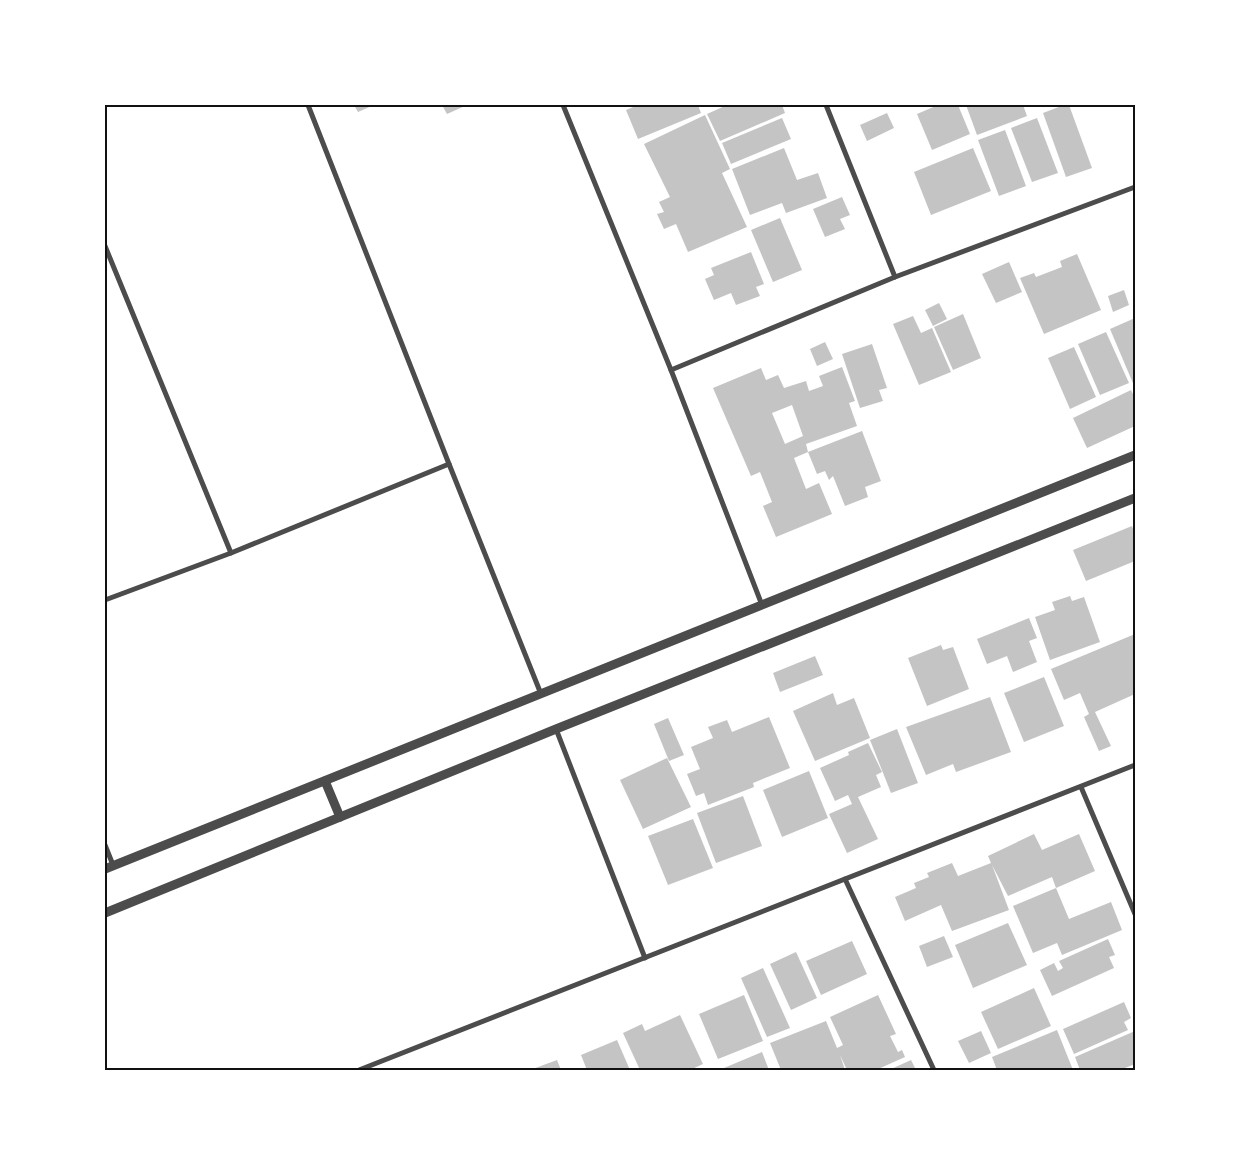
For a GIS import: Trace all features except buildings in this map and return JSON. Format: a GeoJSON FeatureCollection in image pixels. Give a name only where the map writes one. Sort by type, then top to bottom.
{"type":"FeatureCollection","features":[{"type":"Feature","properties":{"kind":"street"},"geometry":{"type":"LineString","coordinates":[[308,105],[448,464],[542,694]]}},
{"type":"Feature","properties":{"kind":"street"},"geometry":{"type":"LineString","coordinates":[[563,105],[671,370],[762,605]]}},
{"type":"Feature","properties":{"kind":"street"},"geometry":{"type":"LineString","coordinates":[[826,105],[895,277]]}},
{"type":"Feature","properties":{"kind":"street"},"geometry":{"type":"LineString","coordinates":[[671,370],[895,277],[1135,186]]}},
{"type":"Feature","properties":{"kind":"street"},"geometry":{"type":"LineString","coordinates":[[105,246],[231,553]]}},
{"type":"Feature","properties":{"kind":"street"},"geometry":{"type":"LineString","coordinates":[[105,845],[109,867],[1135,455]]}},
{"type":"Feature","properties":{"kind":"street"},"geometry":{"type":"LineString","coordinates":[[105,600],[231,553],[448,464]]}},
{"type":"Feature","properties":{"kind":"street"},"geometry":{"type":"LineString","coordinates":[[105,913],[1135,498]]}},
{"type":"Feature","properties":{"kind":"street"},"geometry":{"type":"LineString","coordinates":[[556,730],[645,958]]}},
{"type":"Feature","properties":{"kind":"street"},"geometry":{"type":"LineString","coordinates":[[359,1070],[1135,765]]}},
{"type":"Feature","properties":{"kind":"street"},"geometry":{"type":"LineString","coordinates":[[325,781],[340,817]]}},
{"type":"Feature","properties":{"kind":"street"},"geometry":{"type":"LineString","coordinates":[[1081,787],[1135,914]]}},
{"type":"Feature","properties":{"kind":"street"},"geometry":{"type":"LineString","coordinates":[[845,879],[934,1070]]}}]}
